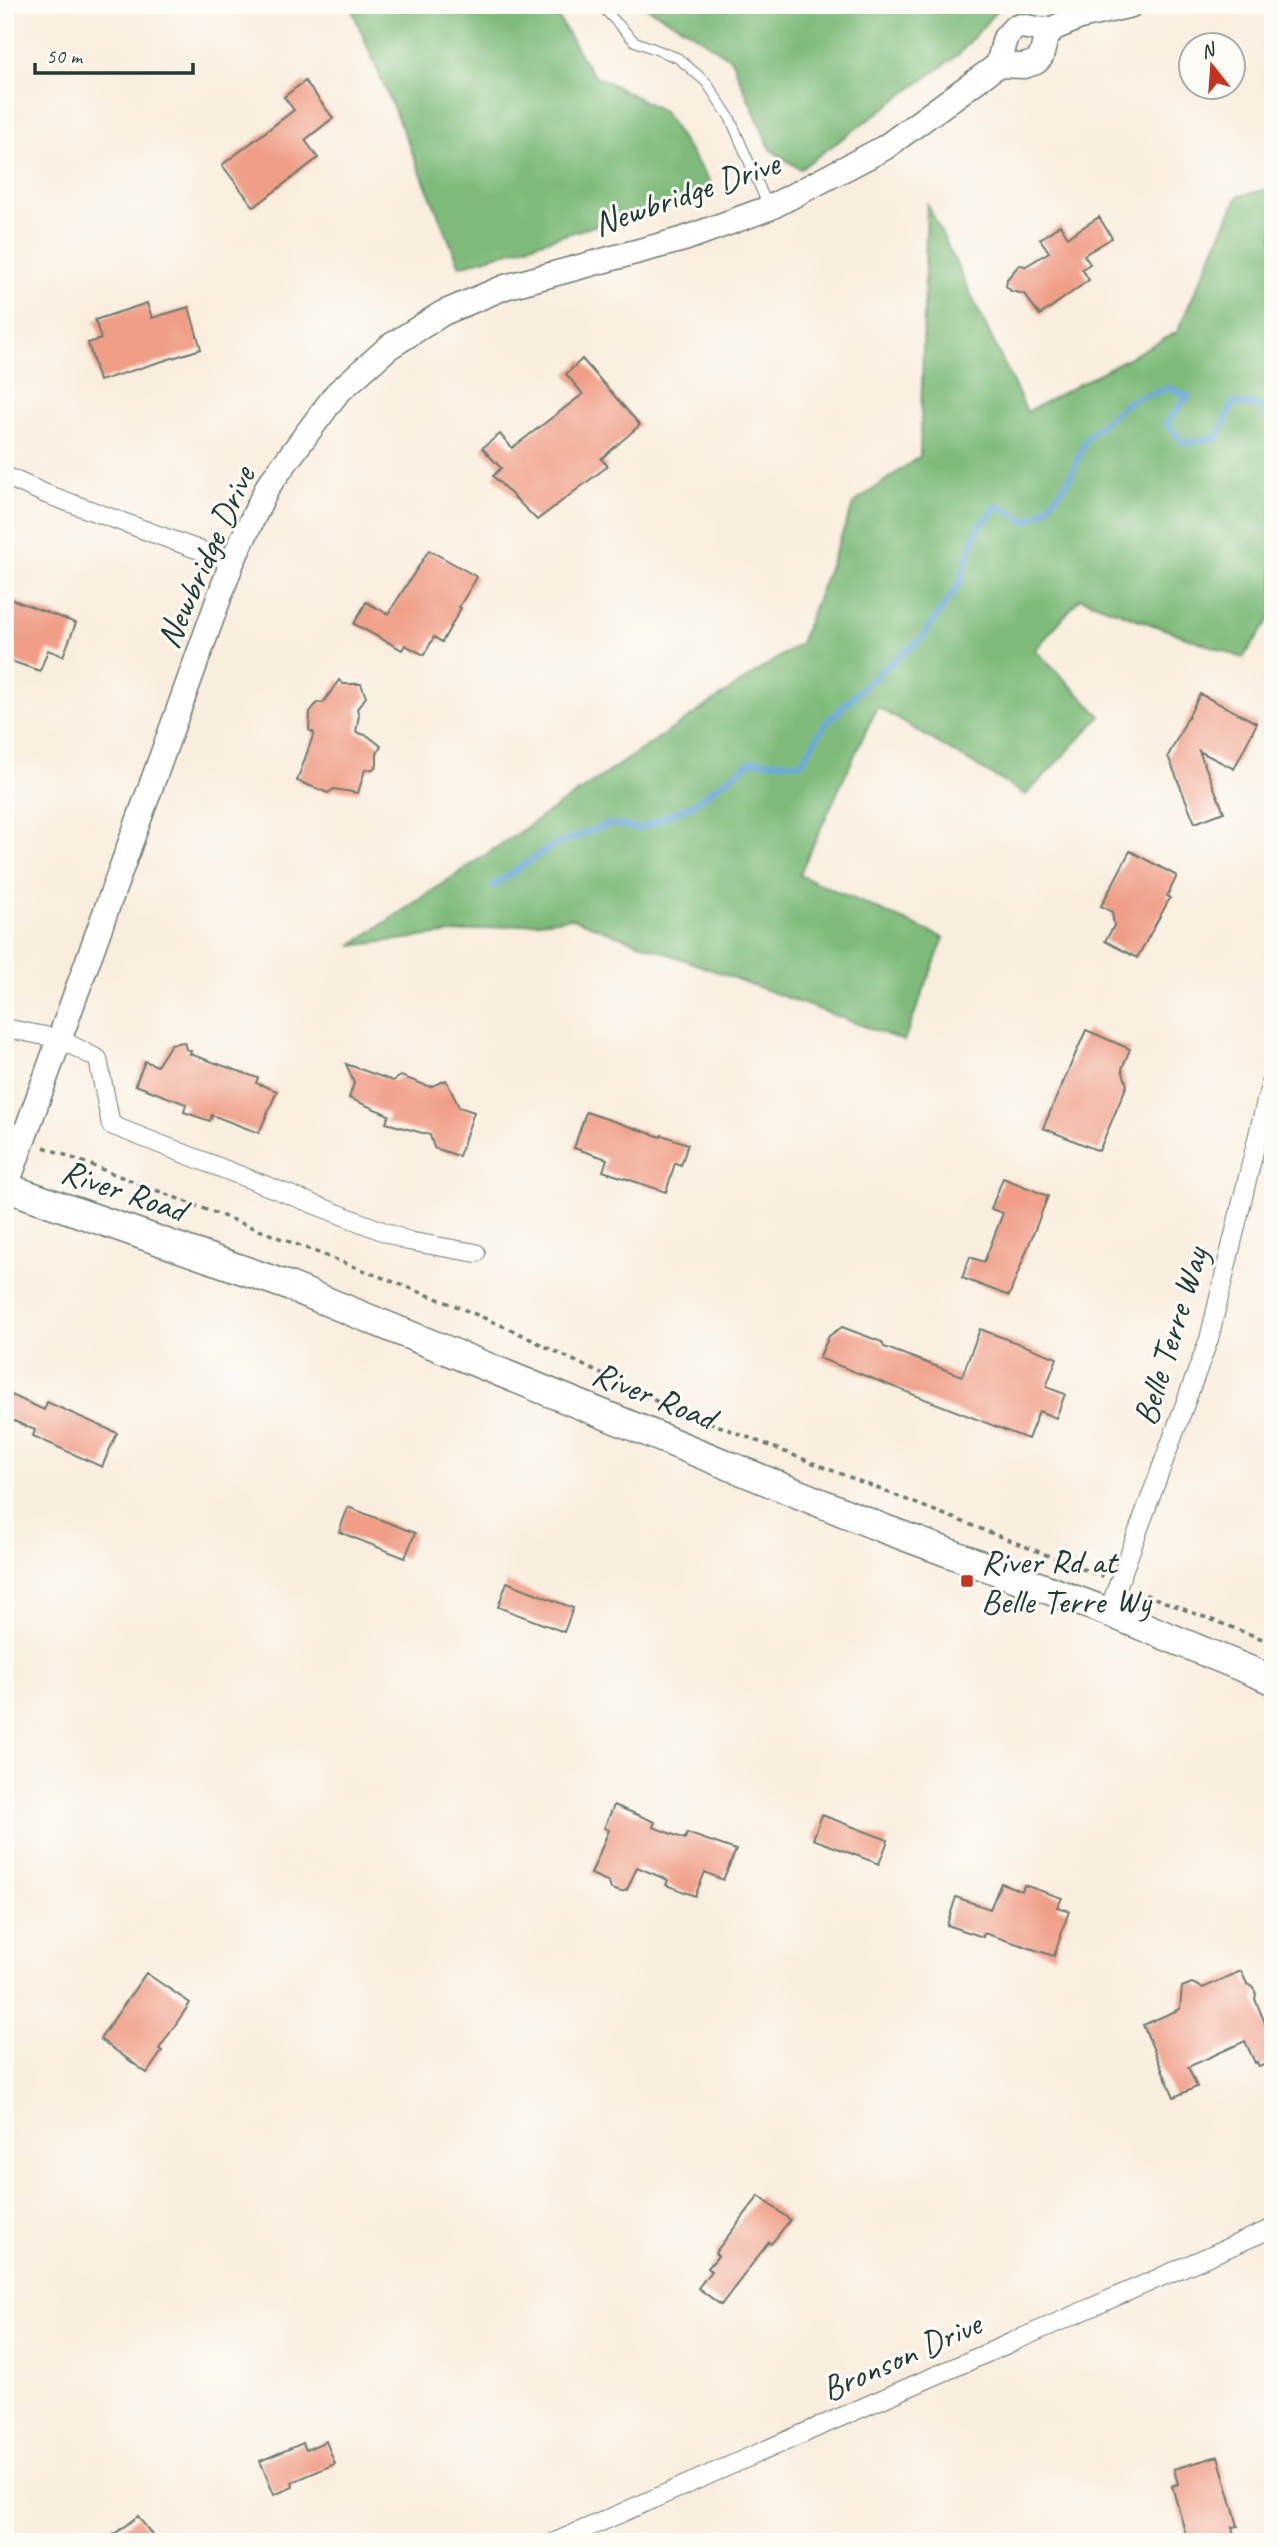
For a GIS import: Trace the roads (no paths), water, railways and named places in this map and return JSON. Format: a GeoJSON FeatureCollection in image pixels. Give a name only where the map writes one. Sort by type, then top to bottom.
{"type":"FeatureCollection","features":[{"type":"Feature","properties":{"kind":"main road","name":"River Road"},"geometry":{"type":"LineString","coordinates":[[6,1187],[289,1286],[882,1528],[1108,1612],[1273,1680]]}},
{"type":"Feature","properties":{"kind":"street"},"geometry":{"type":"LineString","coordinates":[[1052,29],[1045,41],[1041,57],[1036,62],[1024,66],[998,65],[1005,38],[1014,28],[1021,26],[1052,29],[1080,17],[1131,5]]}},
{"type":"Feature","properties":{"kind":"street","name":"Newbridge Drive"},"geometry":{"type":"LineString","coordinates":[[6,1187],[232,562],[268,486],[337,393],[389,348],[443,313],[505,287],[684,239],[769,208],[884,148],[998,65]]}},
{"type":"Feature","properties":{"kind":"street"},"geometry":{"type":"LineString","coordinates":[[5,476],[46,494],[232,562]]}},
{"type":"Feature","properties":{"kind":"street","name":"River Road"},"geometry":{"type":"LineString","coordinates":[[5,1028],[60,1039],[98,1059],[111,1125],[408,1241],[477,1253]]}},
{"type":"Feature","properties":{"kind":"street","name":"Belle Terre Way"},"geometry":{"type":"LineString","coordinates":[[1108,1612],[1209,1339],[1273,1072]]}},
{"type":"Feature","properties":{"kind":"street","name":"Bronson Drive"},"geometry":{"type":"LineString","coordinates":[[555,2542],[1273,2228]]}},
{"type":"Feature","properties":{"kind":"lane"},"geometry":{"type":"LineString","coordinates":[[604,5],[605,10],[635,41],[678,58],[706,82],[730,118],[769,208]]}},
{"type":"Feature","properties":{"kind":"waterway"},"geometry":{"type":"LineString","coordinates":[[493,886],[552,846],[609,824],[639,829],[692,805],[752,761],[801,763],[826,723],[875,676],[922,638],[959,584],[976,532],[998,505],[1026,522],[1044,511],[1069,480],[1087,437],[1129,401],[1169,388],[1188,396],[1166,423],[1184,443],[1218,438],[1233,403],[1273,408]]}},
{"type":"Feature","properties":{"kind":"place","name":"River Rd at Belle Terre Wy"},"geometry":{"type":"Point","coordinates":[967,1581]}}]}
